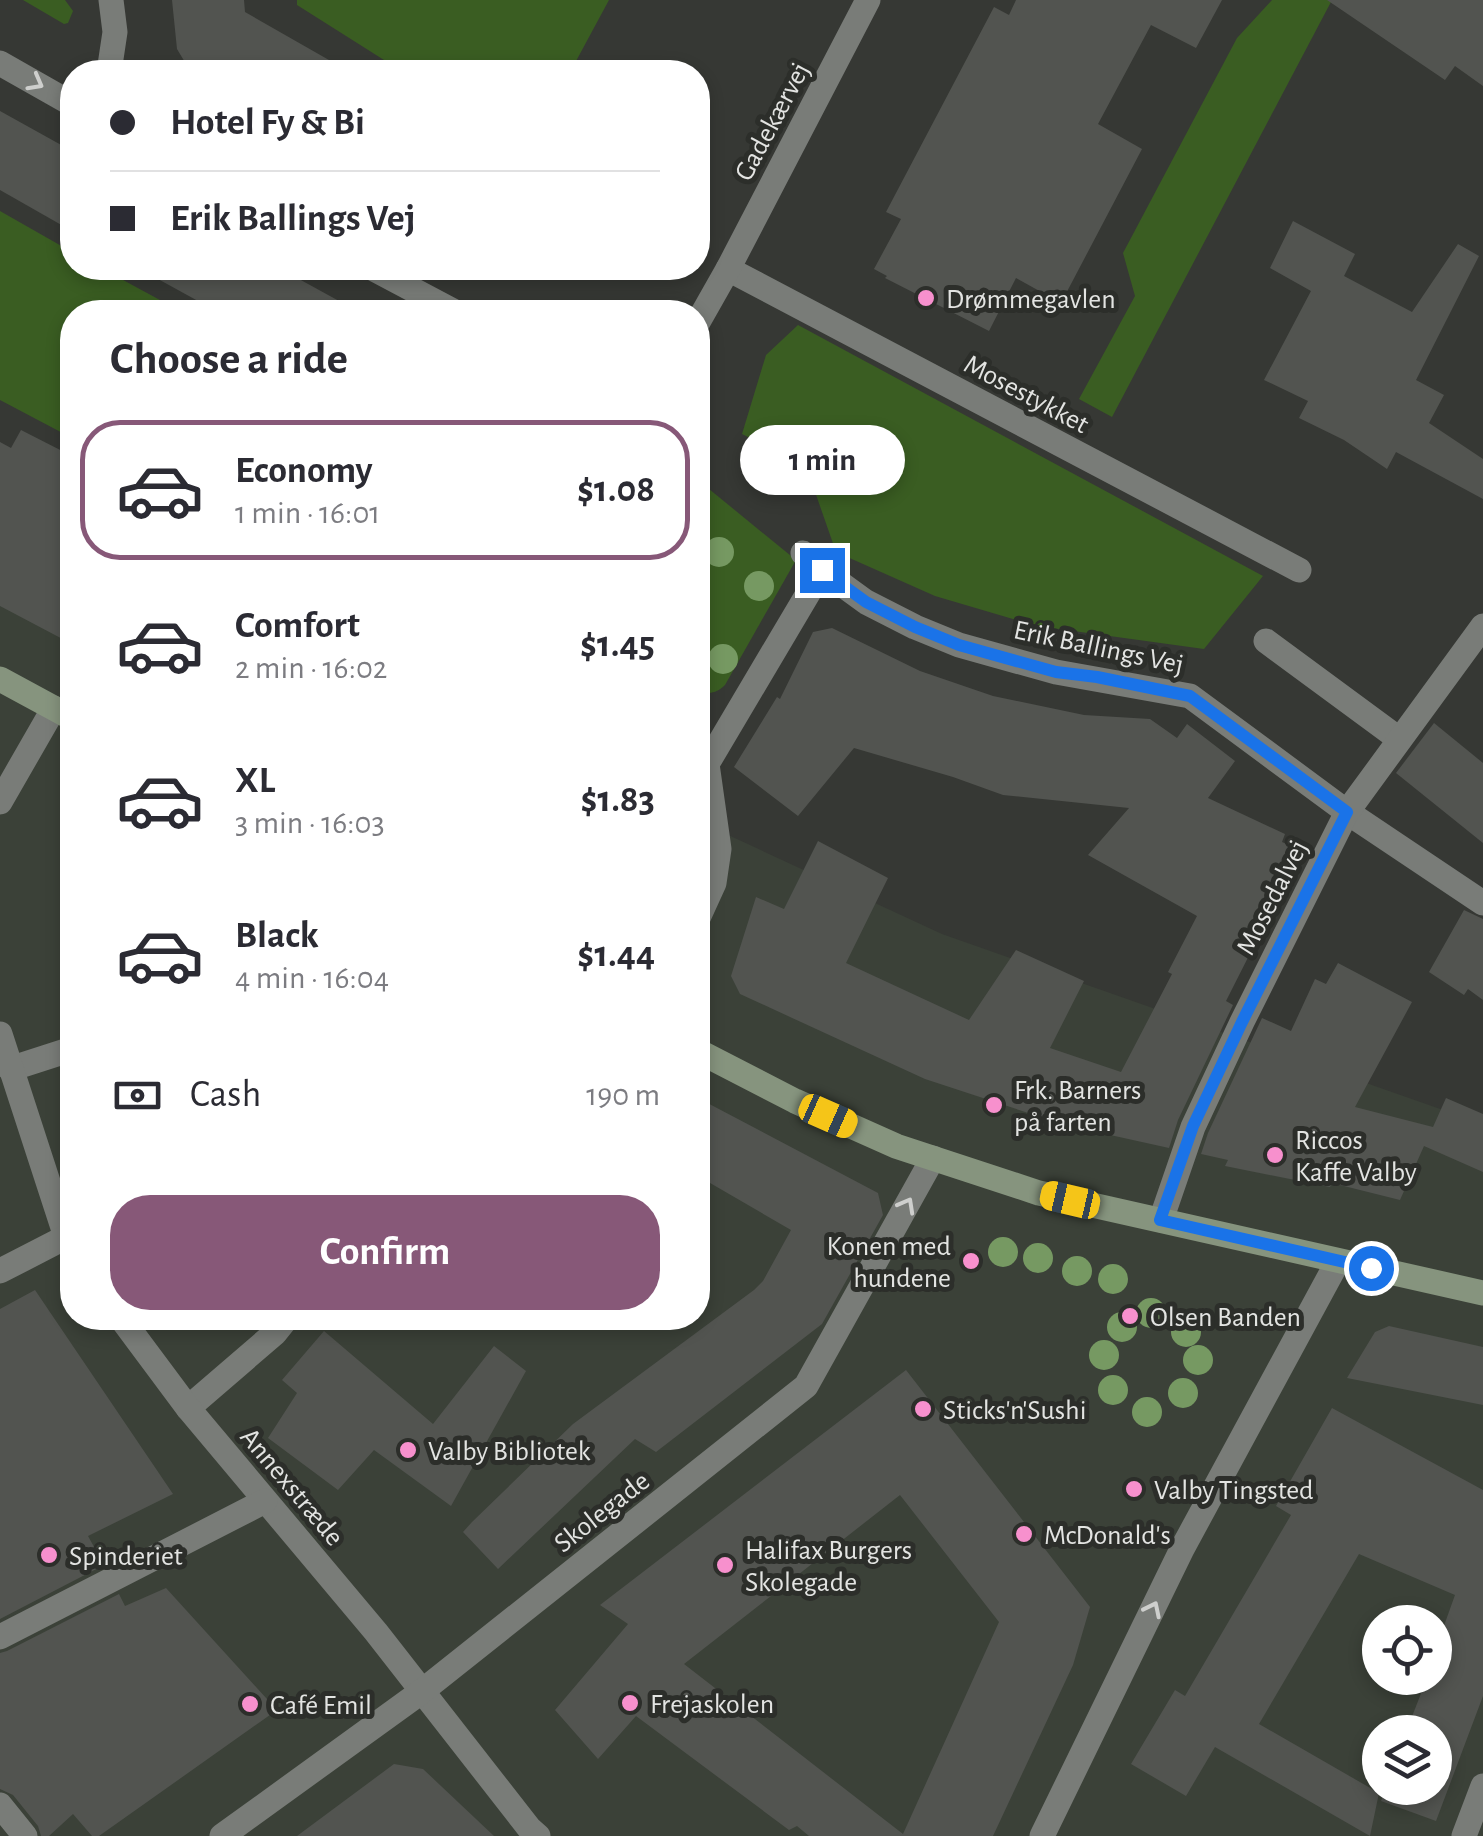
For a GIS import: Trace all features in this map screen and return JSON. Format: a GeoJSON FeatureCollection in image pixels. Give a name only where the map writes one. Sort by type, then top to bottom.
{"type":"FeatureCollection","features":[{"type":"Feature","properties":{"kind":"street"},"geometry":{"type":"LineString","coordinates":[[111,0],[115,32],[111,60]]}},
{"type":"Feature","properties":{"kind":"street","name":"Gadekærvej"},"geometry":{"type":"LineString","coordinates":[[710,301],[868,0]]}},
{"type":"Feature","properties":{"kind":"street"},"geometry":{"type":"LineString","coordinates":[[0,63],[60,97]]}},
{"type":"Feature","properties":{"kind":"street","name":"Mosestykket"},"geometry":{"type":"LineString","coordinates":[[728,269],[1298,570]]}},
{"type":"Feature","properties":{"kind":"street"},"geometry":{"type":"LineString","coordinates":[[395,280],[432,300]]}},
{"type":"Feature","properties":{"kind":"street","name":"Erik Ballings Vej"},"geometry":{"type":"LineString","coordinates":[[710,740],[812,562],[866,602],[959,645],[1056,672],[1190,696],[1347,812],[1483,903]]}},
{"type":"Feature","properties":{"kind":"street","name":"Mosedalvej"},"geometry":{"type":"LineString","coordinates":[[1160,1220],[1201,1109],[1347,812],[1483,626]]}},
{"type":"Feature","properties":{"kind":"street"},"geometry":{"type":"LineString","coordinates":[[1266,641],[1398,739]]}},
{"type":"Feature","properties":{"kind":"street"},"geometry":{"type":"LineString","coordinates":[[0,679],[60,711]]}},
{"type":"Feature","properties":{"kind":"street"},"geometry":{"type":"LineString","coordinates":[[0,802],[60,717]]}},
{"type":"Feature","properties":{"kind":"street","name":"Erik Ballings Vej"},"geometry":{"type":"LineString","coordinates":[[710,799],[719,849],[710,892]]}},
{"type":"Feature","properties":{"kind":"street"},"geometry":{"type":"LineString","coordinates":[[0,1034],[60,1216]]}},
{"type":"Feature","properties":{"kind":"street"},"geometry":{"type":"LineString","coordinates":[[10,1069],[60,1053]]}},
{"type":"Feature","properties":{"kind":"street"},"geometry":{"type":"LineString","coordinates":[[710,1057],[896,1146],[1039,1193],[1483,1293]]}},
{"type":"Feature","properties":{"kind":"street","name":"Skolegade"},"geometry":{"type":"LineString","coordinates":[[222,1836],[422,1692],[806,1386],[933,1158]]}},
{"type":"Feature","properties":{"kind":"street"},"geometry":{"type":"LineString","coordinates":[[0,1270],[60,1246]]}},
{"type":"Feature","properties":{"kind":"street"},"geometry":{"type":"LineString","coordinates":[[1042,1836],[1182,1549],[1338,1261]]}},
{"type":"Feature","properties":{"kind":"street","name":"Annexstræde"},"geometry":{"type":"LineString","coordinates":[[130,1330],[188,1408],[376,1632],[538,1836]]}},
{"type":"Feature","properties":{"kind":"street"},"geometry":{"type":"LineString","coordinates":[[188,1408],[278,1330]]}},
{"type":"Feature","properties":{"kind":"street"},"geometry":{"type":"LineString","coordinates":[[0,1637],[265,1500]]}},
{"type":"Feature","properties":{"kind":"street"},"geometry":{"type":"LineString","coordinates":[[1464,1836],[1483,1786]]}},
{"type":"Feature","properties":{"kind":"street"},"geometry":{"type":"LineString","coordinates":[[0,1805],[25,1836]]}},
{"type":"Feature","properties":{"kind":"shaded area"},"geometry":{"type":"Polygon","coordinates":[[[0,482],[60,512],[60,1330],[710,1330],[710,827],[942,934],[1483,1124],[1483,1836],[0,1836],[0,482]]]}},
{"type":"Feature","properties":{"kind":"green space"},"geometry":{"type":"Polygon","coordinates":[[[23,0],[65,0],[73,11],[64,24],[23,0]]]}},
{"type":"Feature","properties":{"kind":"green space"},"geometry":{"type":"Polygon","coordinates":[[[297,0],[609,0],[577,60],[384,60],[297,5],[297,0]]]}},
{"type":"Feature","properties":{"kind":"green space"},"geometry":{"type":"Polygon","coordinates":[[[1272,0],[1332,0],[1112,417],[1079,399],[1135,296],[1123,253],[1237,38],[1272,0]]]}},
{"type":"Feature","properties":{"kind":"green space"},"geometry":{"type":"Polygon","coordinates":[[[0,211],[60,245],[60,280],[123,280],[160,300],[60,300],[60,432],[0,400],[0,211]]]}},
{"type":"Feature","properties":{"kind":"green space"},"geometry":{"type":"Polygon","coordinates":[[[798,325],[1263,576],[1204,649],[1037,626],[935,596],[836,552],[806,466],[742,434],[766,355],[798,325]]]}},
{"type":"Feature","properties":{"kind":"green space"},"geometry":{"type":"Polygon","coordinates":[[[710,490],[796,560],[725,685],[710,693],[710,490]]]}},
{"type":"Feature","properties":{"kind":"building"},"geometry":{"type":"Polygon","coordinates":[[[172,0],[244,0],[245,12],[329,60],[184,60],[177,49],[172,0]]]}},
{"type":"Feature","properties":{"kind":"building"},"geometry":{"type":"Polygon","coordinates":[[[1016,0],[1222,0],[1196,48],[1151,25],[1098,124],[1142,149],[1061,303],[1016,278],[989,331],[874,269],[901,219],[886,212],[994,7],[1009,15],[1016,0]]]}},
{"type":"Feature","properties":{"kind":"building"},"geometry":{"type":"Polygon","coordinates":[[[1327,0],[1483,0],[1483,86],[1455,66],[1445,80],[1327,0]]]}},
{"type":"Feature","properties":{"kind":"building"},"geometry":{"type":"Polygon","coordinates":[[[0,111],[60,144],[60,224],[0,190],[0,111]]]}},
{"type":"Feature","properties":{"kind":"building"},"geometry":{"type":"Polygon","coordinates":[[[1293,221],[1355,254],[1344,276],[1412,312],[1458,244],[1479,256],[1416,380],[1444,395],[1429,423],[1483,459],[1483,499],[1396,452],[1387,469],[1344,440],[1299,418],[1308,401],[1264,380],[1311,291],[1270,268],[1293,221]]]}},
{"type":"Feature","properties":{"kind":"building"},"geometry":{"type":"Polygon","coordinates":[[[160,280],[301,280],[337,300],[196,300],[160,280]]]}},
{"type":"Feature","properties":{"kind":"building"},"geometry":{"type":"Polygon","coordinates":[[[21,430],[60,450],[60,638],[0,606],[0,442],[11,448],[21,430]]]}},
{"type":"Feature","properties":{"kind":"building"},"geometry":{"type":"Polygon","coordinates":[[[832,628],[920,671],[993,696],[1084,715],[1150,719],[1177,738],[1187,724],[1235,761],[1208,798],[1285,834],[1282,842],[1300,850],[1278,905],[1275,904],[1226,1001],[1233,1005],[1178,1120],[1169,1148],[1065,1125],[925,1079],[740,994],[731,976],[756,897],[784,909],[818,841],[888,878],[846,963],[969,1020],[1016,950],[1084,981],[1050,1048],[1121,1072],[1197,916],[1088,855],[1129,808],[1003,795],[854,748],[798,816],[734,767],[777,697],[780,699],[813,632],[832,628]]]}},
{"type":"Feature","properties":{"kind":"building"},"geometry":{"type":"Polygon","coordinates":[[[1434,723],[1483,763],[1483,843],[1396,773],[1434,723]]]}},
{"type":"Feature","properties":{"kind":"building"},"geometry":{"type":"Polygon","coordinates":[[[1464,910],[1483,919],[1483,1000],[1468,989],[1464,995],[1429,972],[1464,910]]]}},
{"type":"Feature","properties":{"kind":"building"},"geometry":{"type":"Polygon","coordinates":[[[1338,963],[1412,1002],[1355,1107],[1433,1127],[1446,1098],[1483,1114],[1483,1172],[1424,1146],[1400,1200],[1332,1183],[1330,1187],[1225,1166],[1228,1160],[1201,1154],[1262,1018],[1291,1031],[1315,979],[1326,984],[1338,963]]]}},
{"type":"Feature","properties":{"kind":"building"},"geometry":{"type":"Polygon","coordinates":[[[710,1104],[878,1193],[883,1215],[822,1324],[656,1452],[635,1439],[498,1569],[463,1532],[573,1424],[700,1330],[710,1330],[710,1323],[754,1290],[791,1230],[710,1183],[710,1104]]]}},
{"type":"Feature","properties":{"kind":"building"},"geometry":{"type":"Polygon","coordinates":[[[35,1290],[173,1494],[88,1536],[104,1565],[0,1619],[0,1309],[35,1290]]]}},
{"type":"Feature","properties":{"kind":"building"},"geometry":{"type":"Polygon","coordinates":[[[1389,1326],[1483,1347],[1483,1405],[1347,1378],[1375,1332],[1389,1326]]]}},
{"type":"Feature","properties":{"kind":"building"},"geometry":{"type":"Polygon","coordinates":[[[324,1331],[433,1424],[494,1346],[526,1371],[451,1506],[374,1450],[338,1490],[268,1438],[297,1393],[282,1380],[324,1331]]]}},
{"type":"Feature","properties":{"kind":"building"},"geometry":{"type":"Polygon","coordinates":[[[906,1370],[1090,1607],[1073,1665],[993,1836],[809,1836],[797,1826],[789,1830],[636,1716],[598,1759],[555,1710],[628,1624],[600,1605],[906,1370]],[[900,1495],[684,1664],[903,1834],[999,1622],[900,1495]]]}},
{"type":"Feature","properties":{"kind":"building"},"geometry":{"type":"Polygon","coordinates":[[[1332,1408],[1483,1490],[1483,1696],[1452,1778],[1452,1715],[1413,1715],[1420,1695],[1452,1695],[1451,1605],[1455,1595],[1359,1554],[1259,1724],[1362,1783],[1362,1805],[1376,1805],[1370,1836],[1215,1747],[1186,1796],[1131,1764],[1175,1690],[1185,1696],[1291,1515],[1276,1506],[1332,1408]]]}},
{"type":"Feature","properties":{"kind":"building"},"geometry":{"type":"Polygon","coordinates":[[[166,1588],[277,1710],[99,1836],[92,1836],[73,1814],[49,1836],[41,1836],[38,1826],[13,1795],[0,1789],[0,1653],[119,1594],[125,1606],[166,1588]]]}},
{"type":"Feature","properties":{"kind":"building"},"geometry":{"type":"Polygon","coordinates":[[[394,1764],[423,1769],[494,1836],[297,1836],[394,1764]]]}},
{"type":"Feature","properties":{"kind":"building"},"geometry":{"type":"Polygon","coordinates":[[[1392,1805],[1442,1805],[1436,1821],[1392,1805]]]}},
{"type":"Feature","properties":{"kind":"place","name":"Drømmegavlen"},"geometry":{"type":"Point","coordinates":[926,298]}},
{"type":"Feature","properties":{"kind":"place","name":"Frk. Barners på farten"},"geometry":{"type":"Point","coordinates":[994,1105]}},
{"type":"Feature","properties":{"kind":"place","name":"Riccos Kaffe Valby"},"geometry":{"type":"Point","coordinates":[1275,1155]}},
{"type":"Feature","properties":{"kind":"place","name":"Konen med hundene"},"geometry":{"type":"Point","coordinates":[971,1261]}},
{"type":"Feature","properties":{"kind":"place","name":"Olsen Banden"},"geometry":{"type":"Point","coordinates":[1130,1316]}},
{"type":"Feature","properties":{"kind":"place","name":"Sticks'n'Sushi"},"geometry":{"type":"Point","coordinates":[923,1409]}},
{"type":"Feature","properties":{"kind":"place","name":"Valby Bibliotek"},"geometry":{"type":"Point","coordinates":[408,1450]}},
{"type":"Feature","properties":{"kind":"place","name":"Valby Tingsted"},"geometry":{"type":"Point","coordinates":[1134,1489]}},
{"type":"Feature","properties":{"kind":"place","name":"McDonald's"},"geometry":{"type":"Point","coordinates":[1024,1534]}},
{"type":"Feature","properties":{"kind":"place","name":"Spinderiet"},"geometry":{"type":"Point","coordinates":[49,1555]}},
{"type":"Feature","properties":{"kind":"place","name":"Halifax Burgers Skolegade"},"geometry":{"type":"Point","coordinates":[725,1565]}},
{"type":"Feature","properties":{"kind":"place","name":"Frejaskolen"},"geometry":{"type":"Point","coordinates":[630,1703]}},
{"type":"Feature","properties":{"kind":"place","name":"Café Emil"},"geometry":{"type":"Point","coordinates":[250,1704]}},
{"type":"Feature","properties":{"kind":"route"},"geometry":{"type":"LineString","coordinates":[[822,570],[866,602],[959,645],[1056,672],[1190,696],[1347,812],[1193,1126],[1160,1220],[1371,1268]]}}]}
